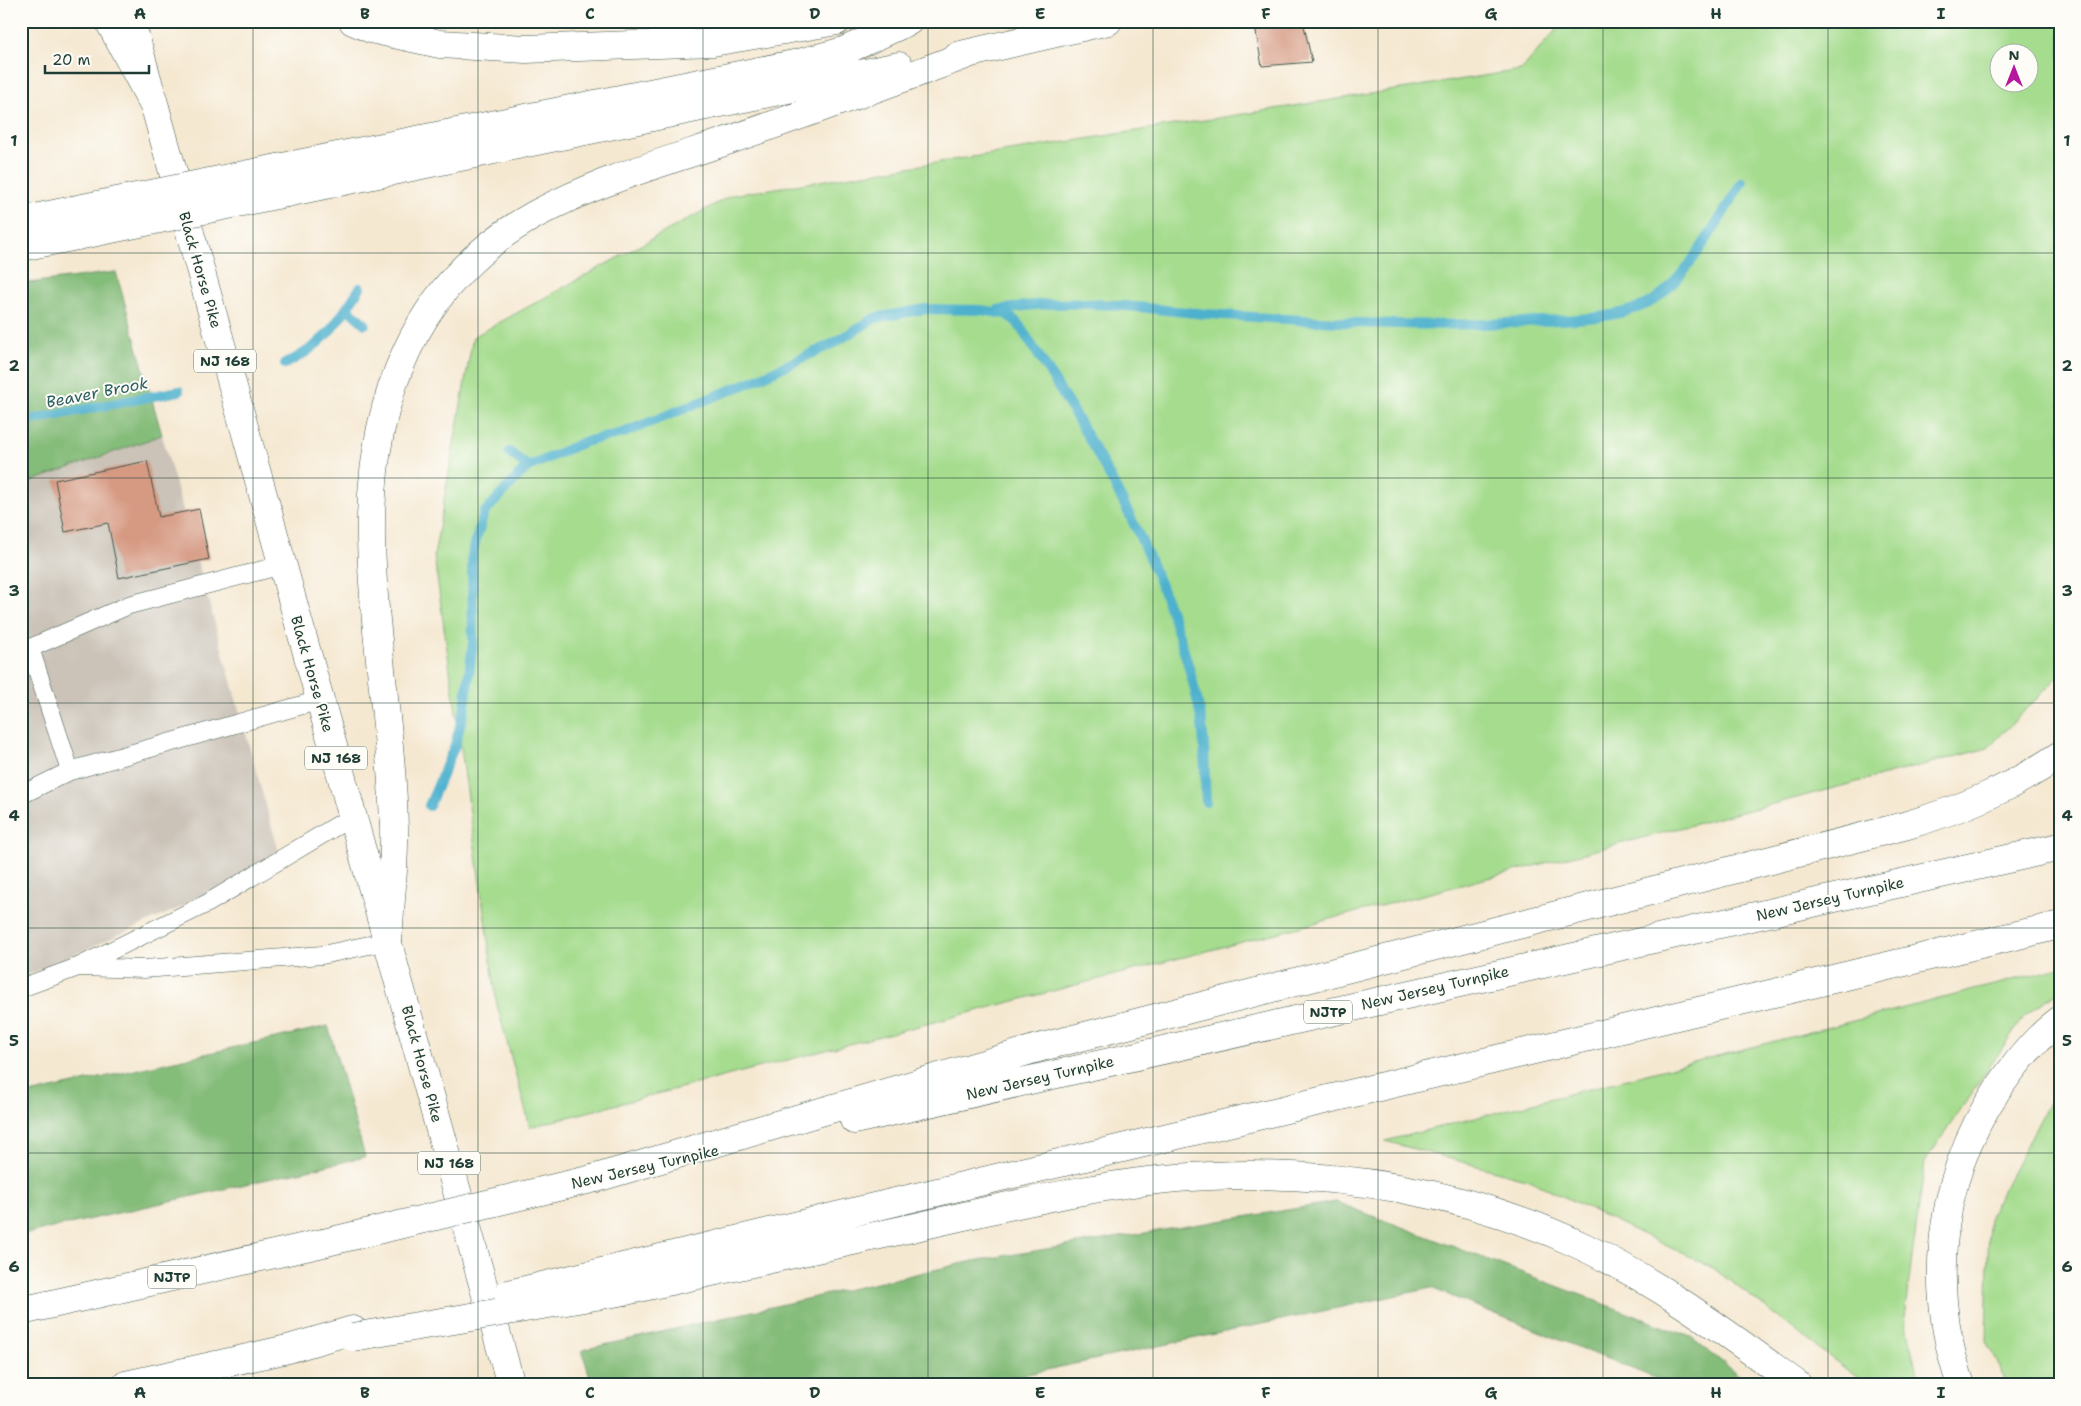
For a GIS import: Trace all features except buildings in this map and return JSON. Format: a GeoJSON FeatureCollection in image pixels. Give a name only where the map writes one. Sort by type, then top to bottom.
{"type":"FeatureCollection","features":[{"type":"Feature","properties":{"kind":"main road"},"geometry":{"type":"LineString","coordinates":[[109,21],[155,108]]}},
{"type":"Feature","properties":{"kind":"main road","name":"Black Horse Pike"},"geometry":{"type":"LineString","coordinates":[[130,21],[511,1385]]}},
{"type":"Feature","properties":{"kind":"main road"},"geometry":{"type":"LineString","coordinates":[[353,21],[371,29],[440,44],[526,49],[713,42],[837,21]]}},
{"type":"Feature","properties":{"kind":"main road"},"geometry":{"type":"LineString","coordinates":[[21,247],[75,223],[278,168],[799,63],[844,51],[909,21]]}},
{"type":"Feature","properties":{"kind":"main road"},"geometry":{"type":"LineString","coordinates":[[21,221],[75,223],[286,193],[765,95],[828,80],[974,52],[1108,21]]}},
{"type":"Feature","properties":{"kind":"main road"},"geometry":{"type":"LineString","coordinates":[[388,941],[394,829],[371,536],[374,487],[377,449],[384,411],[395,374],[411,339],[430,307],[450,282],[502,235],[536,214],[566,199],[615,179],[835,104],[974,52]]}},
{"type":"Feature","properties":{"kind":"main road"},"geometry":{"type":"LineString","coordinates":[[596,1178],[1038,1048],[1904,826],[1952,812],[1990,796],[2035,772],[2060,755]]}},
{"type":"Feature","properties":{"kind":"main road","name":"New Jersey Turnpike"},"geometry":{"type":"LineString","coordinates":[[21,1311],[323,1243],[596,1178],[2060,847]]}},
{"type":"Feature","properties":{"kind":"main road"},"geometry":{"type":"LineString","coordinates":[[622,1280],[2060,925]]}},
{"type":"Feature","properties":{"kind":"main road"},"geometry":{"type":"LineString","coordinates":[[1961,1385],[1946,1328],[1941,1293],[1941,1251],[1948,1206],[1957,1172],[1994,1094],[2022,1057],[2060,1020]]}},
{"type":"Feature","properties":{"kind":"main road"},"geometry":{"type":"LineString","coordinates":[[126,1385],[353,1333],[1074,1192],[1208,1176],[1274,1175],[1340,1180],[1402,1189],[1468,1204],[1524,1222],[1583,1246],[1640,1276],[1698,1313],[1798,1385]]}},
{"type":"Feature","properties":{"kind":"lane"},"geometry":{"type":"LineString","coordinates":[[70,771],[26,650],[129,605],[282,565]]}},
{"type":"Feature","properties":{"kind":"lane"},"geometry":{"type":"LineString","coordinates":[[21,795],[70,771],[320,700]]}},
{"type":"Feature","properties":{"kind":"lane"},"geometry":{"type":"LineString","coordinates":[[21,988],[78,967],[208,903],[353,816]]}},
{"type":"Feature","properties":{"kind":"lane"},"geometry":{"type":"LineString","coordinates":[[78,967],[144,969],[322,955],[388,941]]}},
{"type":"Feature","properties":{"kind":"shaded area"},"geometry":{"type":"Polygon","coordinates":[[[162,435],[282,863],[21,978],[21,485],[162,435]]]}},
{"type":"Feature","properties":{"kind":"green space"},"geometry":{"type":"Polygon","coordinates":[[[1564,21],[2060,23],[2060,675],[1988,748],[530,1127],[497,1005],[434,556],[473,337],[732,195],[1521,70],[1564,21]]]}},
{"type":"Feature","properties":{"kind":"green space"},"geometry":{"type":"Polygon","coordinates":[[[116,272],[162,435],[21,485],[21,284],[116,272]]]}},
{"type":"Feature","properties":{"kind":"green space"},"geometry":{"type":"Polygon","coordinates":[[[2060,968],[2060,990],[2024,1016],[1925,1162],[1904,1317],[1920,1385],[1867,1385],[1713,1268],[1529,1180],[1385,1141],[2060,968]]]}},
{"type":"Feature","properties":{"kind":"green space"},"geometry":{"type":"Polygon","coordinates":[[[328,1026],[365,1157],[21,1235],[21,1096],[328,1026]]]}},
{"type":"Feature","properties":{"kind":"green space"},"geometry":{"type":"Polygon","coordinates":[[[2060,1082],[2060,1385],[2008,1385],[1986,1341],[1989,1216],[2060,1082]]]}},
{"type":"Feature","properties":{"kind":"green space"},"geometry":{"type":"Polygon","coordinates":[[[1336,1202],[1691,1337],[1751,1385],[1672,1385],[1431,1288],[976,1385],[592,1385],[582,1350],[973,1261],[1336,1202]]]}},
{"type":"Feature","properties":{"kind":"waterway"},"geometry":{"type":"LineString","coordinates":[[998,310],[1031,305],[1070,303],[1129,306],[1247,317],[1445,325],[1601,317],[1645,305],[1658,297],[1672,284],[1699,250],[1742,182]]}},
{"type":"Feature","properties":{"kind":"waterway","name":"Beaver Brook"},"geometry":{"type":"LineString","coordinates":[[285,364],[311,348],[329,332],[360,288]]}},
{"type":"Feature","properties":{"kind":"waterway"},"geometry":{"type":"LineString","coordinates":[[347,308],[365,324]]}},
{"type":"Feature","properties":{"kind":"waterway"},"geometry":{"type":"LineString","coordinates":[[429,806],[455,745],[465,707],[473,642],[472,556],[477,536],[484,513],[526,468],[584,442],[623,433],[753,381],[834,343],[875,318],[925,309],[981,310],[1006,314],[1017,322],[1101,459],[1149,556],[1186,656],[1201,719],[1204,743],[1206,802]]}},
{"type":"Feature","properties":{"kind":"waterway","name":"Beaver Brook"},"geometry":{"type":"LineString","coordinates":[[21,422],[179,391]]}},
{"type":"Feature","properties":{"kind":"waterway"},"geometry":{"type":"LineString","coordinates":[[509,452],[529,467]]}}]}
